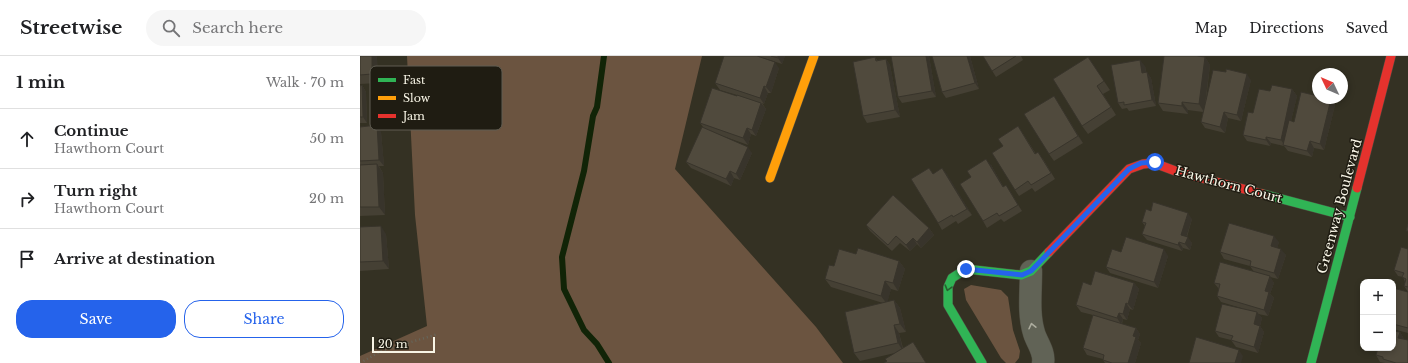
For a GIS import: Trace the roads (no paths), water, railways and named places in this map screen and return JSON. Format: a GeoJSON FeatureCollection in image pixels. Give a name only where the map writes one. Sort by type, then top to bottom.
{"type":"FeatureCollection","features":[{"type":"Feature","properties":{"kind":"street"},"geometry":{"type":"LineString","coordinates":[[770,178],[814,56]]}},
{"type":"Feature","properties":{"kind":"street","name":"Greenway Boulevard"},"geometry":{"type":"LineString","coordinates":[[1311,363],[1391,56]]}},
{"type":"Feature","properties":{"kind":"street","name":"Hawthorn Court"},"geometry":{"type":"LineString","coordinates":[[1031,271],[1129,169],[1141,163],[1155,162],[1178,172],[1350,217]]}},
{"type":"Feature","properties":{"kind":"street"},"geometry":{"type":"LineString","coordinates":[[982,363],[948,305],[946,295],[948,285],[958,271],[966,269],[1022,275],[1031,271],[1030,318],[1034,334],[1042,352],[1043,363]]}},
{"type":"Feature","properties":{"kind":"waterway"},"geometry":{"type":"LineString","coordinates":[[604,56],[597,107],[593,116],[584,171],[562,257],[564,289],[584,330],[597,344],[609,363]]}}]}
